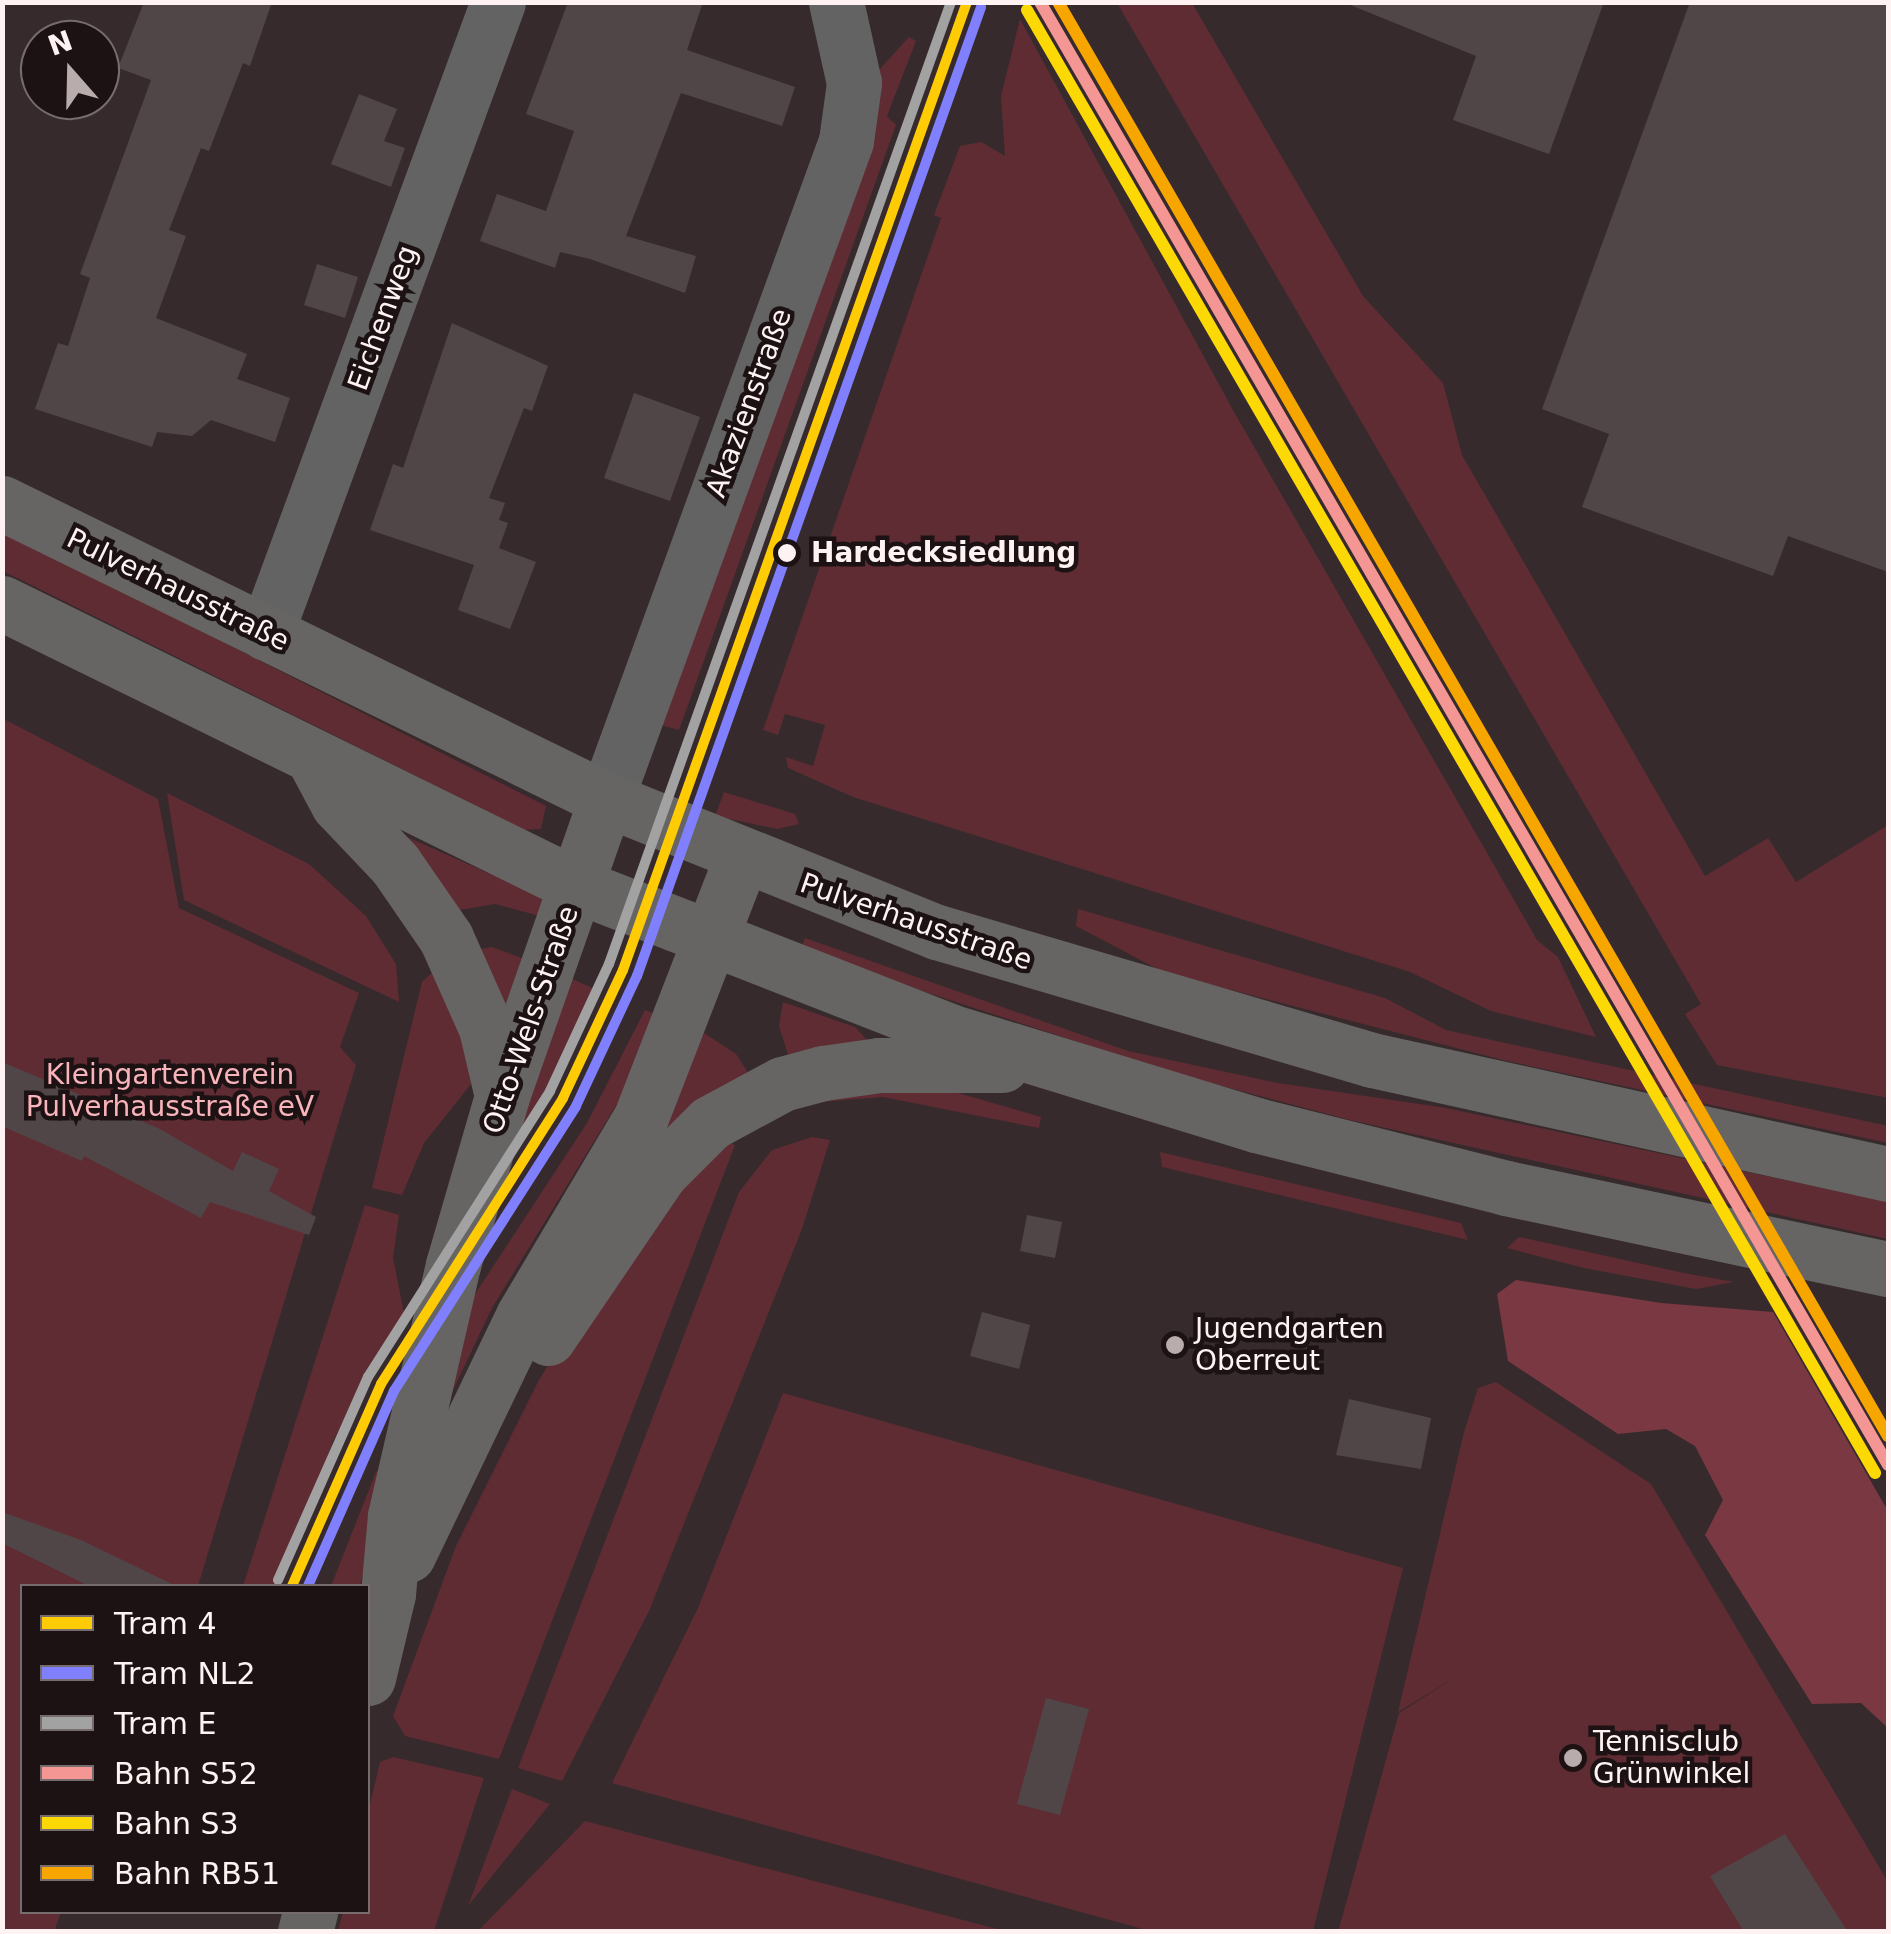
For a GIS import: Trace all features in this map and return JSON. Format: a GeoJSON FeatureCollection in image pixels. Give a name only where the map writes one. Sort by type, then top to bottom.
{"type":"FeatureCollection","features":[{"type":"Feature","properties":{"kind":"main road","name":"Pulverhausstraße"},"geometry":{"type":"LineString","coordinates":[[2,503],[606,800],[741,859],[937,932],[1218,1020],[1502,1090],[1888,1174]]}},
{"type":"Feature","properties":{"kind":"main road"},"geometry":{"type":"LineString","coordinates":[[2,603],[314,762],[578,886],[712,941],[1056,1066],[1506,1188],[1888,1269]]}},
{"type":"Feature","properties":{"kind":"main road"},"geometry":{"type":"LineString","coordinates":[[314,762],[338,804],[394,864],[446,938],[486,1028],[502,1096]]}},
{"type":"Feature","properties":{"kind":"main road","name":"Otto-Wels-Straße"},"geometry":{"type":"LineString","coordinates":[[370,1670],[388,1594],[395,1516],[502,1096],[606,800]]}},
{"type":"Feature","properties":{"kind":"main road","name":"Otto-Wels-Straße"},"geometry":{"type":"LineString","coordinates":[[388,1594],[523,1316],[641,1117],[741,859]]}},
{"type":"Feature","properties":{"kind":"main road"},"geometry":{"type":"LineString","coordinates":[[480,1408],[545,1344],[661,1172],[724,1115],[782,1084],[841,1070],[1056,1066]]}},
{"type":"Feature","properties":{"kind":"street","name":"Eichenweg"},"geometry":{"type":"LineString","coordinates":[[266,633],[498,2]]}},
{"type":"Feature","properties":{"kind":"street","name":"Akazienstraße"},"geometry":{"type":"LineString","coordinates":[[606,800],[846,141],[854,83],[836,2]]}},
{"type":"Feature","properties":{"kind":"green space"},"geometry":{"type":"Polygon","coordinates":[[[1117,3],[1192,3],[1363,296],[1443,383],[1462,455],[1705,876],[1768,838],[1796,882],[1888,825],[1888,1098],[1717,1065],[1685,1014],[1701,1004],[1117,3]]]}},
{"type":"Feature","properties":{"kind":"green space"},"geometry":{"type":"Polygon","coordinates":[[[1020,19],[1233,410],[1537,940],[1558,957],[1596,1037],[1491,1011],[1410,972],[853,797],[788,768],[786,757],[813,766],[825,725],[785,714],[778,735],[763,730],[941,218],[934,215],[960,146],[981,142],[1005,156],[1001,96],[1020,19]]]}},
{"type":"Feature","properties":{"kind":"green space"},"geometry":{"type":"Polygon","coordinates":[[[909,37],[916,41],[887,116],[896,125],[679,730],[654,723],[870,80],[909,37]]]}},
{"type":"Feature","properties":{"kind":"green space"},"geometry":{"type":"Polygon","coordinates":[[[2,530],[546,806],[541,829],[525,830],[3,571],[2,530]]]}},
{"type":"Feature","properties":{"kind":"green space","name":"Kleingartenverein Pulverhausstraße eV"},"geometry":{"type":"Polygon","coordinates":[[[2,718],[158,799],[179,908],[359,993],[340,1047],[356,1065],[199,1584],[20,1584],[20,1914],[60,1914],[54,1932],[2,1931],[2,718]]]}},
{"type":"Feature","properties":{"kind":"green space"},"geometry":{"type":"Polygon","coordinates":[[[724,792],[795,814],[799,824],[777,829],[715,816],[724,792]]]}},
{"type":"Feature","properties":{"kind":"green space"},"geometry":{"type":"Polygon","coordinates":[[[167,793],[309,864],[366,916],[396,964],[399,1002],[184,900],[167,793]]]}},
{"type":"Feature","properties":{"kind":"green space"},"geometry":{"type":"Polygon","coordinates":[[[398,833],[553,902],[551,919],[495,904],[448,912],[398,833]]]}},
{"type":"Feature","properties":{"kind":"green space"},"geometry":{"type":"Polygon","coordinates":[[[1078,909],[1385,998],[1446,1030],[1888,1126],[1888,1143],[1507,1061],[1165,973],[1076,926],[1078,909]]]}},
{"type":"Feature","properties":{"kind":"green space"},"geometry":{"type":"Polygon","coordinates":[[[805,938],[1128,1051],[1278,1083],[1446,1108],[1888,1202],[1888,1239],[1350,1120],[1173,1073],[800,951],[805,938]]]}},
{"type":"Feature","properties":{"kind":"green space"},"geometry":{"type":"Polygon","coordinates":[[[492,947],[535,963],[504,1029],[469,951],[492,947]]]}},
{"type":"Feature","properties":{"kind":"green space"},"geometry":{"type":"Polygon","coordinates":[[[439,966],[467,1049],[471,1084],[424,1143],[402,1195],[372,1188],[422,982],[439,966]]]}},
{"type":"Feature","properties":{"kind":"green space"},"geometry":{"type":"Polygon","coordinates":[[[566,976],[601,992],[557,1081],[501,1171],[566,976]]]}},
{"type":"Feature","properties":{"kind":"green space"},"geometry":{"type":"Polygon","coordinates":[[[783,1002],[855,1027],[868,1041],[791,1064],[779,1026],[783,1002]]]}},
{"type":"Feature","properties":{"kind":"green space"},"geometry":{"type":"Polygon","coordinates":[[[645,1010],[660,1016],[628,1086],[492,1308],[447,1403],[458,1320],[587,1123],[645,1010]]]}},
{"type":"Feature","properties":{"kind":"green space"},"geometry":{"type":"Polygon","coordinates":[[[704,1033],[736,1054],[753,1080],[668,1137],[659,1131],[704,1033]]]}},
{"type":"Feature","properties":{"kind":"green space"},"geometry":{"type":"Polygon","coordinates":[[[944,1089],[1041,1117],[1039,1128],[883,1097],[819,1102],[817,1092],[944,1089]]]}},
{"type":"Feature","properties":{"kind":"green space"},"geometry":{"type":"Polygon","coordinates":[[[812,1137],[830,1140],[802,1229],[649,1611],[562,1781],[518,1768],[739,1192],[772,1150],[812,1137]]]}},
{"type":"Feature","properties":{"kind":"green space"},"geometry":{"type":"Polygon","coordinates":[[[716,1138],[735,1145],[499,1759],[405,1736],[393,1716],[456,1546],[539,1380],[641,1217],[716,1138]]]}},
{"type":"Feature","properties":{"kind":"green space"},"geometry":{"type":"Polygon","coordinates":[[[1160,1152],[1461,1223],[1468,1240],[1162,1167],[1160,1152]]]}},
{"type":"Feature","properties":{"kind":"green space"},"geometry":{"type":"Polygon","coordinates":[[[365,1205],[399,1215],[393,1258],[404,1313],[334,1439],[279,1584],[244,1584],[365,1205]]]}},
{"type":"Feature","properties":{"kind":"green space"},"geometry":{"type":"Polygon","coordinates":[[[1519,1237],[1734,1282],[1696,1289],[1584,1268],[1507,1248],[1519,1237]]]}},
{"type":"Feature","properties":{"kind":"green space"},"geometry":{"type":"Polygon","coordinates":[[[1496,1382],[1651,1484],[1888,1882],[1888,1931],[1338,1932],[1399,1713],[1459,1675],[1398,1712],[1464,1432],[1478,1388],[1496,1382]]]}},
{"type":"Feature","properties":{"kind":"green space"},"geometry":{"type":"Polygon","coordinates":[[[783,1393],[1403,1568],[1313,1931],[1150,1931],[612,1783],[698,1608],[783,1393]]]}},
{"type":"Feature","properties":{"kind":"green space"},"geometry":{"type":"Polygon","coordinates":[[[391,1459],[360,1584],[332,1584],[376,1472],[391,1459]]]}},
{"type":"Feature","properties":{"kind":"green space"},"geometry":{"type":"Polygon","coordinates":[[[393,1757],[484,1778],[434,1931],[338,1931],[342,1914],[370,1914],[370,1804],[380,1762],[393,1757]]]}},
{"type":"Feature","properties":{"kind":"green space"},"geometry":{"type":"Polygon","coordinates":[[[512,1789],[550,1804],[468,1906],[512,1789]]]}},
{"type":"Feature","properties":{"kind":"green space"},"geometry":{"type":"Polygon","coordinates":[[[585,1821],[1005,1931],[478,1931],[585,1821]]]}},
{"type":"Feature","properties":{"kind":"shaded area"},"geometry":{"type":"Polygon","coordinates":[[[1516,1280],[1661,1303],[1773,1312],[1888,1511],[1888,1728],[1861,1703],[1812,1704],[1705,1535],[1723,1500],[1695,1446],[1666,1429],[1618,1434],[1508,1361],[1497,1294],[1516,1280]]]}},
{"type":"Feature","properties":{"kind":"building"},"geometry":{"type":"Polygon","coordinates":[[[144,2],[272,2],[250,66],[243,63],[209,151],[201,148],[169,230],[186,236],[156,318],[247,354],[237,379],[290,398],[275,442],[211,420],[192,436],[157,432],[152,447],[35,409],[58,343],[68,346],[90,278],[80,274],[151,80],[120,69],[144,2]]]}},
{"type":"Feature","properties":{"kind":"building"},"geometry":{"type":"Polygon","coordinates":[[[568,2],[703,2],[687,50],[795,87],[782,126],[681,93],[626,236],[696,256],[685,293],[590,259],[560,252],[555,268],[480,241],[497,194],[546,211],[574,131],[526,114],[568,2]]]}},
{"type":"Feature","properties":{"kind":"building"},"geometry":{"type":"Polygon","coordinates":[[[1343,2],[1604,2],[1549,154],[1453,120],[1476,56],[1343,2]]]}},
{"type":"Feature","properties":{"kind":"building"},"geometry":{"type":"Polygon","coordinates":[[[1690,2],[1888,2],[1888,572],[1788,536],[1773,576],[1582,507],[1609,434],[1542,409],[1690,2]]]}},
{"type":"Feature","properties":{"kind":"building"},"geometry":{"type":"Polygon","coordinates":[[[359,94],[397,109],[384,141],[405,148],[391,187],[331,164],[359,94]]]}},
{"type":"Feature","properties":{"kind":"building"},"geometry":{"type":"Polygon","coordinates":[[[317,264],[358,277],[345,318],[304,305],[317,264]]]}},
{"type":"Feature","properties":{"kind":"building"},"geometry":{"type":"Polygon","coordinates":[[[452,323],[548,366],[532,411],[524,408],[489,498],[505,503],[499,520],[508,523],[499,548],[536,562],[510,629],[458,610],[474,565],[370,530],[393,464],[403,468],[452,323]]]}},
{"type":"Feature","properties":{"kind":"building"},"geometry":{"type":"Polygon","coordinates":[[[634,393],[700,417],[670,501],[604,478],[634,393]]]}},
{"type":"Feature","properties":{"kind":"building"},"geometry":{"type":"Polygon","coordinates":[[[2,1062],[158,1128],[233,1171],[242,1152],[279,1169],[269,1191],[316,1217],[309,1235],[210,1202],[201,1218],[84,1156],[82,1161],[2,1126],[2,1062]]]}},
{"type":"Feature","properties":{"kind":"building"},"geometry":{"type":"Polygon","coordinates":[[[1027,1215],[1062,1222],[1055,1258],[1020,1251],[1027,1215]]]}},
{"type":"Feature","properties":{"kind":"building"},"geometry":{"type":"Polygon","coordinates":[[[982,1312],[1030,1325],[1019,1369],[970,1356],[982,1312]]]}},
{"type":"Feature","properties":{"kind":"building"},"geometry":{"type":"Polygon","coordinates":[[[1349,1399],[1431,1418],[1421,1469],[1336,1455],[1349,1399]]]}},
{"type":"Feature","properties":{"kind":"building"},"geometry":{"type":"Polygon","coordinates":[[[2,1512],[81,1540],[172,1584],[85,1584],[2,1543],[2,1512]]]}},
{"type":"Feature","properties":{"kind":"building"},"geometry":{"type":"Polygon","coordinates":[[[1046,1698],[1089,1709],[1060,1815],[1017,1804],[1046,1698]]]}},
{"type":"Feature","properties":{"kind":"building"},"geometry":{"type":"Polygon","coordinates":[[[1785,1834],[1848,1932],[1744,1932],[1710,1876],[1785,1834]]]}},
{"type":"Feature","properties":{"kind":"tram line","name":"E"},"geometry":{"type":"LineString","coordinates":[[278,1580],[368,1377],[550,1091],[609,964],[951,2]]}},
{"type":"Feature","properties":{"kind":"tram line","name":"4"},"geometry":{"type":"LineString","coordinates":[[293,1584],[381,1384],[563,1098],[623,970],[967,2]]}},
{"type":"Feature","properties":{"kind":"tram line","name":"NL2"},"geometry":{"type":"LineString","coordinates":[[309,1584],[394,1391],[576,1106],[637,976],[981,7]]}},
{"type":"Feature","properties":{"kind":"rail line","name":"S52"},"geometry":{"type":"LineString","coordinates":[[1040,2],[1888,1465]]}},
{"type":"Feature","properties":{"kind":"rail line","name":"RB51"},"geometry":{"type":"LineString","coordinates":[[1058,2],[1888,1436]]}},
{"type":"Feature","properties":{"kind":"rail line","name":"S3"},"geometry":{"type":"LineString","coordinates":[[1027,10],[1875,1473]]}},
{"type":"Feature","properties":{"kind":"place","name":"Hardecksiedlung"},"geometry":{"type":"Point","coordinates":[787,553]}},
{"type":"Feature","properties":{"kind":"place","name":"Jugendgarten Oberreut"},"geometry":{"type":"Point","coordinates":[1175,1345]}},
{"type":"Feature","properties":{"kind":"place","name":"Tennisclub Grünwinkel"},"geometry":{"type":"Point","coordinates":[1573,1758]}}]}
